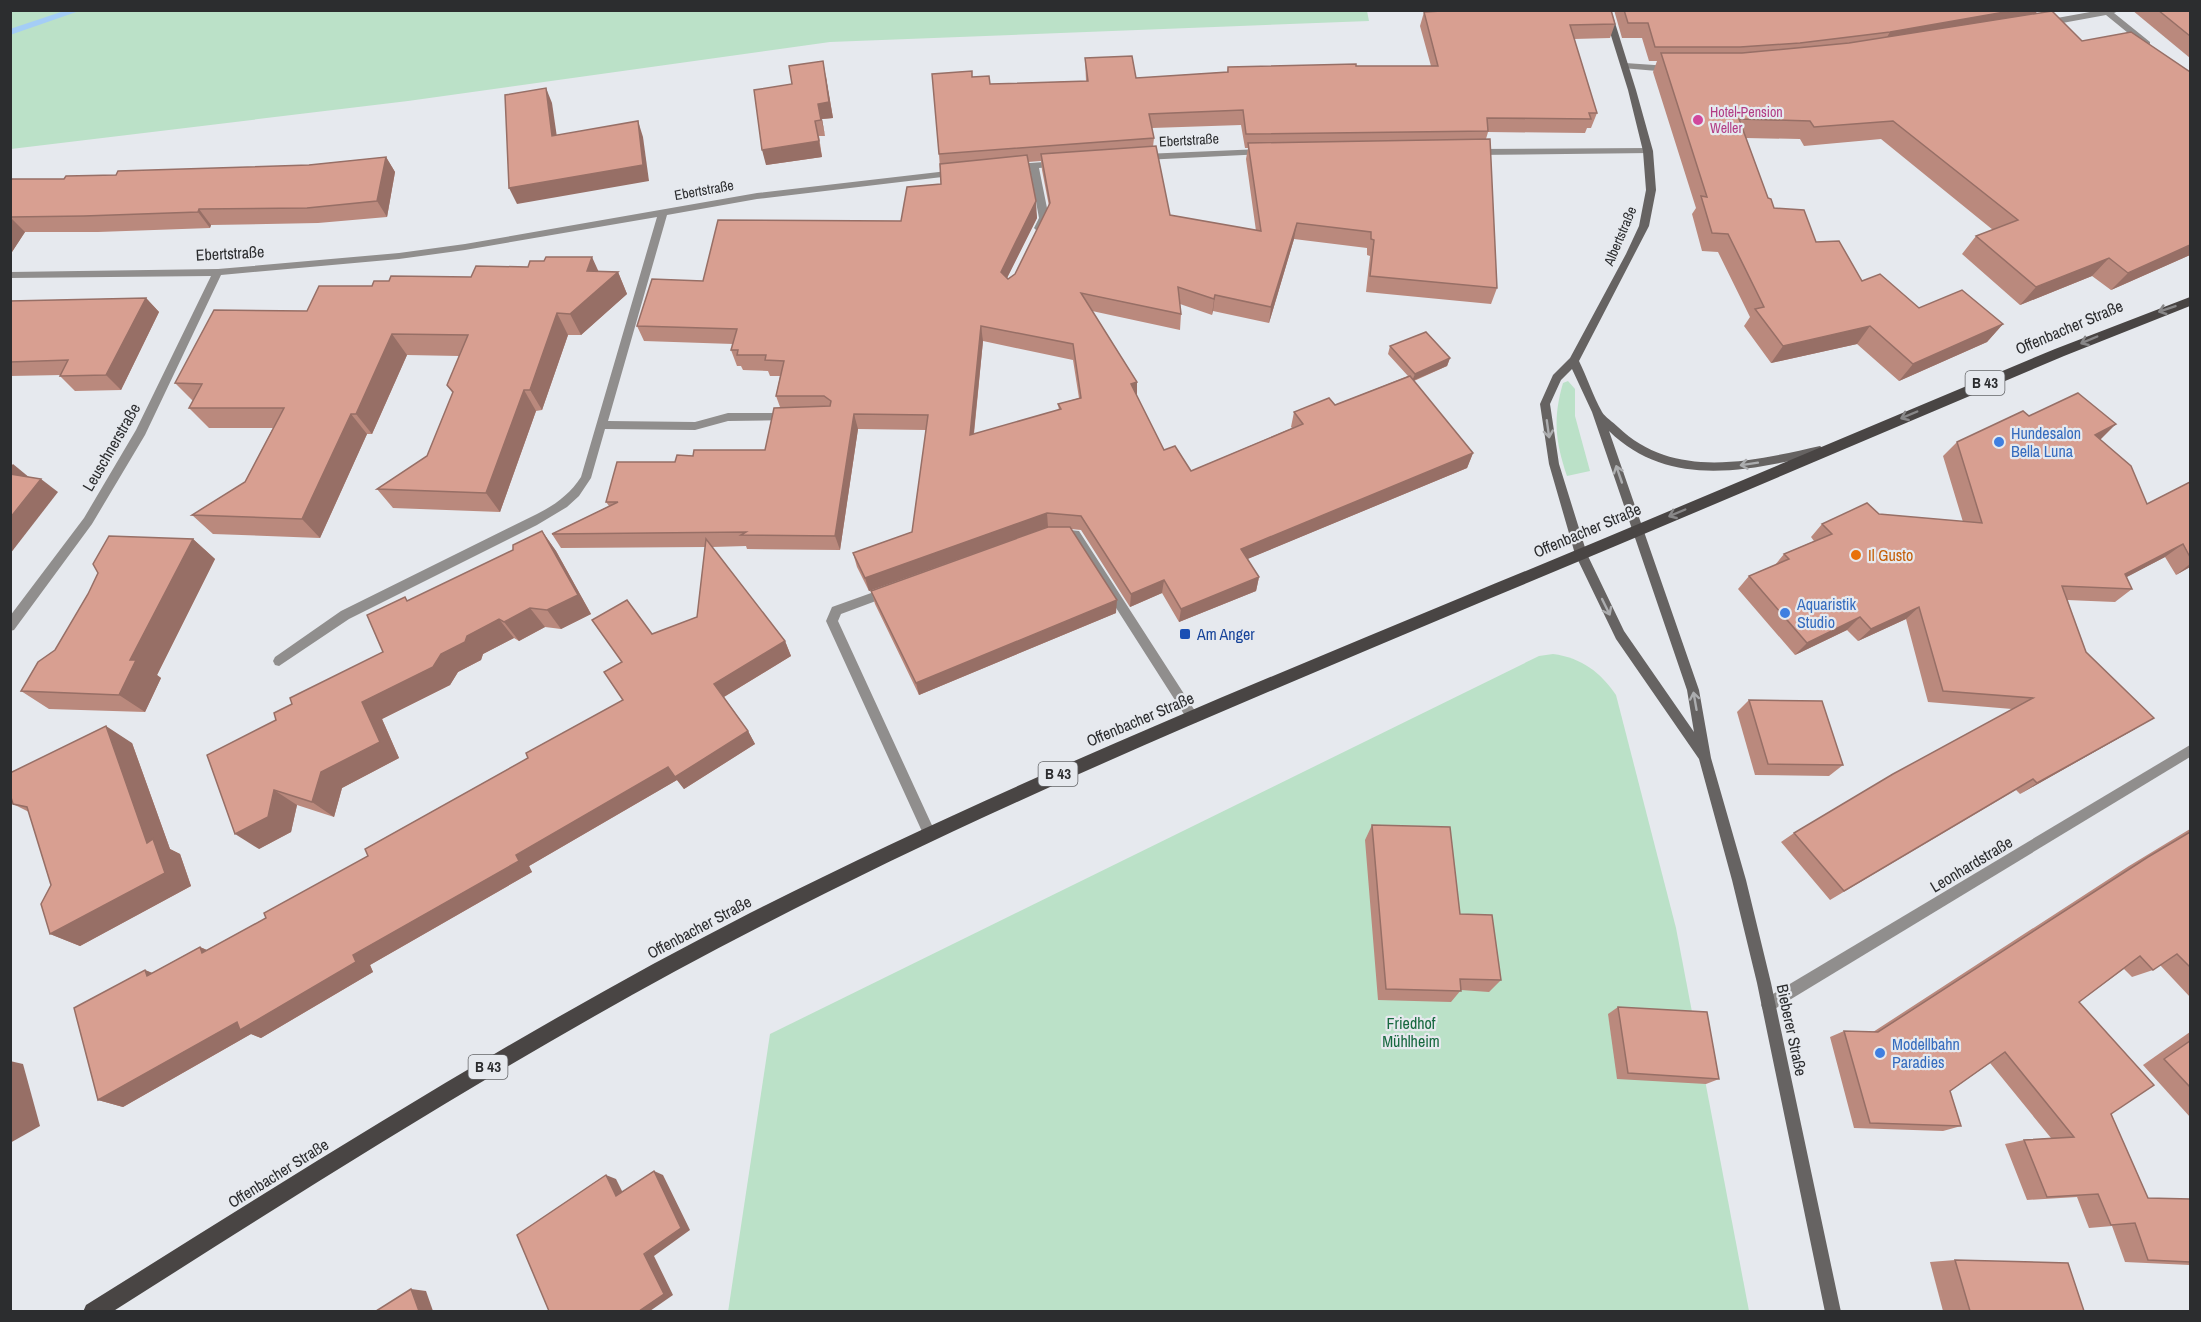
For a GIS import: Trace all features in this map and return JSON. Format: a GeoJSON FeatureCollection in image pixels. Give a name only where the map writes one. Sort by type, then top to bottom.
{"type":"FeatureCollection","features":[{"type":"Feature","properties":{"kind":"main road","name":"Offenbacher Straße"},"geometry":{"type":"LineString","coordinates":[[93,1311],[451,1088],[595,1005],[757,918],[930,834],[1043,781],[1827,449],[2143,318],[2190,301]]}},
{"type":"Feature","properties":{"kind":"street","name":"Albertstraße"},"geometry":{"type":"LineString","coordinates":[[1581,554],[1554,464],[1545,404],[1557,378],[1574,361],[1631,254],[1644,226],[1651,190],[1648,151],[1607,10]]}},
{"type":"Feature","properties":{"kind":"street"},"geometry":{"type":"LineString","coordinates":[[2039,24],[2110,11],[2154,49]]}},
{"type":"Feature","properties":{"kind":"street"},"geometry":{"type":"LineString","coordinates":[[1625,66],[1683,69]]}},
{"type":"Feature","properties":{"kind":"street"},"geometry":{"type":"LineString","coordinates":[[1469,152],[1648,151]]}},
{"type":"Feature","properties":{"kind":"street","name":"Ebertstraße"},"geometry":{"type":"LineString","coordinates":[[1135,158],[1267,152]]}},
{"type":"Feature","properties":{"kind":"street"},"geometry":{"type":"LineString","coordinates":[[1006,168],[1068,163]]}},
{"type":"Feature","properties":{"kind":"street"},"geometry":{"type":"LineString","coordinates":[[1034,166],[1044,218],[1034,238]]}},
{"type":"Feature","properties":{"kind":"street","name":"Ebertstraße"},"geometry":{"type":"LineString","coordinates":[[10,275],[218,272],[399,256],[811,189],[971,172]]}},
{"type":"Feature","properties":{"kind":"street","name":"Ebertstraße"},"geometry":{"type":"LineString","coordinates":[[279,661],[345,615],[561,507],[578,492],[586,478],[663,212]]}},
{"type":"Feature","properties":{"kind":"street","name":"Leuschnerstraße"},"geometry":{"type":"LineString","coordinates":[[10,626],[88,521],[141,432],[218,272]]}},
{"type":"Feature","properties":{"kind":"street"},"geometry":{"type":"LineString","coordinates":[[1574,361],[1597,412],[1638,530]]}},
{"type":"Feature","properties":{"kind":"street"},"geometry":{"type":"LineString","coordinates":[[1597,412],[1612,430],[1643,451],[1677,466],[1716,468],[1741,466],[1827,449]]}},
{"type":"Feature","properties":{"kind":"street"},"geometry":{"type":"LineString","coordinates":[[602,425],[695,426],[728,417],[795,417]]}},
{"type":"Feature","properties":{"kind":"street","name":"Bieberer Straße"},"geometry":{"type":"LineString","coordinates":[[1638,530],[1693,690],[1706,758],[1739,880],[1768,1005],[1833,1311]]}},
{"type":"Feature","properties":{"kind":"street"},"geometry":{"type":"LineString","coordinates":[[1047,534],[1076,534],[1193,718]]}},
{"type":"Feature","properties":{"kind":"street","name":"Bieberer Straße"},"geometry":{"type":"LineString","coordinates":[[1581,554],[1620,635],[1706,758]]}},
{"type":"Feature","properties":{"kind":"street"},"geometry":{"type":"LineString","coordinates":[[903,587],[836,611],[832,621],[930,834]]}},
{"type":"Feature","properties":{"kind":"street","name":"Leonhardstraße"},"geometry":{"type":"LineString","coordinates":[[1768,1005],[2190,751]]}},
{"type":"Feature","properties":{"kind":"green space"},"geometry":{"type":"Polygon","coordinates":[[[11,11],[1367,11],[1369,21],[830,42],[408,101],[11,149],[11,11]]]}},
{"type":"Feature","properties":{"kind":"green space"},"geometry":{"type":"Polygon","coordinates":[[[1568,381],[1575,389],[1575,416],[1590,471],[1567,476],[1558,440],[1557,418],[1563,383],[1568,381]]]}},
{"type":"Feature","properties":{"kind":"green space","name":"Friedhof Mühlheim"},"geometry":{"type":"Polygon","coordinates":[[[1553,654],[1573,659],[1589,667],[1616,695],[1676,928],[1749,1311],[728,1312],[770,1034],[1539,656],[1553,654]]]}},
{"type":"Feature","properties":{"kind":"building"},"geometry":{"type":"Polygon","coordinates":[[[1611,10],[1615,24],[1570,25],[1597,113],[1589,113],[1591,119],[1487,118],[1488,131],[1246,134],[1243,110],[1149,114],[1154,138],[939,154],[932,74],[972,71],[972,77],[989,76],[990,84],[1088,81],[1085,58],[1132,56],[1136,78],[1228,72],[1228,67],[1356,64],[1356,66],[1438,66],[1424,12],[1611,10]]]}},
{"type":"Feature","properties":{"kind":"building"},"geometry":{"type":"Polygon","coordinates":[[[1624,10],[2016,10],[1890,32],[1800,43],[1740,47],[1655,47],[1648,23],[1628,23],[1624,10]]]}},
{"type":"Feature","properties":{"kind":"building"},"geometry":{"type":"Polygon","coordinates":[[[2158,10],[2190,10],[2190,36],[2158,10]]]}},
{"type":"Feature","properties":{"kind":"building"},"geometry":{"type":"Polygon","coordinates":[[[2052,11],[2082,41],[2131,32],[2190,72],[2190,245],[2128,273],[2109,258],[2036,287],[1976,236],[2018,220],[1893,121],[1814,127],[1810,121],[1739,119],[1768,198],[1771,199],[1774,208],[1804,210],[1816,242],[1839,241],[1862,281],[1880,274],[1919,308],[1962,290],[2003,324],[1913,364],[1870,326],[1783,346],[1755,309],[1764,307],[1728,234],[1712,233],[1701,196],[1707,197],[1661,53],[1742,53],[1849,43],[2052,11]]]}},
{"type":"Feature","properties":{"kind":"building"},"geometry":{"type":"Polygon","coordinates":[[[823,61],[829,102],[818,104],[821,120],[815,121],[819,141],[762,150],[754,90],[792,84],[789,66],[823,61]]]}},
{"type":"Feature","properties":{"kind":"building"},"geometry":{"type":"Polygon","coordinates":[[[546,88],[552,136],[638,121],[643,165],[509,188],[505,95],[546,88]]]}},
{"type":"Feature","properties":{"kind":"building"},"geometry":{"type":"Polygon","coordinates":[[[1490,139],[1497,288],[1370,276],[1374,240],[1371,239],[1371,232],[1297,223],[1271,307],[1215,295],[1214,299],[1178,287],[1181,314],[1081,293],[1137,382],[1131,384],[1164,450],[1175,446],[1191,471],[1303,424],[1294,412],[1329,398],[1335,405],[1410,376],[1473,453],[1241,549],[1259,577],[1181,609],[1164,580],[1131,594],[1081,516],[1047,513],[865,578],[853,553],[912,532],[928,415],[854,414],[835,536],[741,535],[746,532],[552,534],[618,502],[606,502],[617,462],[675,462],[677,455],[693,456],[694,450],[765,450],[774,408],[830,406],[831,401],[824,396],[776,396],[784,361],[765,360],[766,355],[737,355],[738,350],[731,350],[737,329],[637,326],[652,279],[703,281],[718,220],[901,221],[907,187],[941,184],[940,164],[1027,155],[1036,201],[1001,272],[1008,279],[1015,274],[1050,203],[1041,154],[1156,146],[1170,215],[1261,231],[1248,143],[1490,139]],[[981,326],[970,435],[1061,409],[1058,404],[1081,398],[1073,344],[981,326]]]}},
{"type":"Feature","properties":{"kind":"building"},"geometry":{"type":"Polygon","coordinates":[[[386,157],[377,201],[307,208],[199,209],[198,212],[10,217],[10,179],[64,179],[66,176],[116,175],[118,171],[309,165],[386,157]]]}},
{"type":"Feature","properties":{"kind":"building"},"geometry":{"type":"Polygon","coordinates":[[[546,257],[592,257],[587,271],[618,272],[570,314],[557,313],[530,390],[524,390],[486,493],[377,489],[427,456],[453,392],[447,385],[468,335],[392,334],[356,414],[351,414],[302,519],[192,515],[245,482],[284,408],[189,408],[202,384],[175,383],[214,310],[307,311],[319,286],[372,286],[374,281],[389,281],[391,276],[471,277],[476,266],[528,267],[530,261],[544,261],[546,257]]]}},
{"type":"Feature","properties":{"kind":"building"},"geometry":{"type":"Polygon","coordinates":[[[146,298],[106,375],[60,376],[68,360],[10,362],[10,301],[146,298]]]}},
{"type":"Feature","properties":{"kind":"building"},"geometry":{"type":"Polygon","coordinates":[[[1426,332],[1450,358],[1415,374],[1390,346],[1426,332]]]}},
{"type":"Feature","properties":{"kind":"building"},"geometry":{"type":"Polygon","coordinates":[[[2078,393],[2116,424],[2095,435],[2131,466],[2147,504],[2190,482],[2190,557],[2183,544],[2125,574],[2132,589],[2062,586],[2086,652],[2154,718],[2037,783],[2033,779],[1844,891],[1794,833],[1893,774],[2033,698],[1943,691],[1919,607],[1871,629],[1860,617],[1807,643],[1749,576],[1789,559],[1784,554],[1832,534],[1822,524],[1867,503],[1879,514],[1982,523],[1957,442],[2023,411],[2029,416],[2078,393]]]}},
{"type":"Feature","properties":{"kind":"building"},"geometry":{"type":"Polygon","coordinates":[[[10,474],[41,479],[10,518],[10,474]]]}},
{"type":"Feature","properties":{"kind":"building"},"geometry":{"type":"Polygon","coordinates":[[[1048,527],[1070,527],[1117,600],[916,683],[871,591],[1048,527]]]}},
{"type":"Feature","properties":{"kind":"building"},"geometry":{"type":"Polygon","coordinates":[[[542,531],[578,595],[547,610],[530,608],[504,622],[499,619],[467,636],[465,642],[441,654],[433,667],[362,702],[380,742],[321,772],[312,802],[274,790],[268,817],[235,834],[207,755],[276,720],[274,713],[292,704],[290,698],[383,652],[367,615],[405,597],[407,601],[513,550],[513,545],[542,531]]]}},
{"type":"Feature","properties":{"kind":"building"},"geometry":{"type":"Polygon","coordinates":[[[109,536],[193,539],[130,660],[136,660],[119,695],[21,691],[38,662],[55,650],[88,594],[98,573],[93,564],[109,536]]]}},
{"type":"Feature","properties":{"kind":"building"},"geometry":{"type":"Polygon","coordinates":[[[706,539],[785,641],[714,684],[748,731],[675,777],[668,767],[516,855],[519,861],[353,955],[356,962],[240,1030],[237,1022],[98,1100],[74,1008],[145,970],[147,976],[200,947],[202,953],[266,918],[264,913],[368,856],[365,849],[528,758],[526,753],[623,700],[604,672],[622,662],[592,620],[627,600],[652,634],[697,617],[706,539]]]}},
{"type":"Feature","properties":{"kind":"building"},"geometry":{"type":"Polygon","coordinates":[[[1749,700],[1822,701],[1843,765],[1768,764],[1749,700]]]}},
{"type":"Feature","properties":{"kind":"building"},"geometry":{"type":"Polygon","coordinates":[[[106,726],[147,843],[153,839],[165,873],[50,934],[41,904],[51,885],[27,807],[13,804],[10,794],[10,773],[106,726]]]}},
{"type":"Feature","properties":{"kind":"building"},"geometry":{"type":"Polygon","coordinates":[[[1372,825],[1450,827],[1460,914],[1492,915],[1501,980],[1460,979],[1461,991],[1386,989],[1372,825]]]}},
{"type":"Feature","properties":{"kind":"building"},"geometry":{"type":"Polygon","coordinates":[[[2190,832],[2190,967],[2177,954],[2153,970],[2140,956],[2079,1002],[2154,1085],[2111,1114],[2148,1198],[2190,1199],[2190,1262],[2148,1260],[2135,1223],[2111,1225],[2098,1194],[2047,1197],[2024,1140],[2074,1137],[2005,1052],[1950,1091],[1961,1126],[1870,1123],[1844,1031],[1878,1032],[2190,832]]]}},
{"type":"Feature","properties":{"kind":"building"},"geometry":{"type":"Polygon","coordinates":[[[1618,1007],[1707,1012],[1719,1079],[1628,1073],[1618,1007]]]}},
{"type":"Feature","properties":{"kind":"building"},"geometry":{"type":"Polygon","coordinates":[[[2190,1041],[2190,1087],[2164,1059],[2190,1041]]]}},
{"type":"Feature","properties":{"kind":"building"},"geometry":{"type":"Polygon","coordinates":[[[654,1171],[681,1228],[644,1254],[664,1294],[639,1311],[549,1311],[517,1235],[606,1175],[616,1196],[654,1171]]]}},
{"type":"Feature","properties":{"kind":"building"},"geometry":{"type":"Polygon","coordinates":[[[1955,1260],[2068,1263],[2084,1311],[1970,1311],[1955,1260]]]}},
{"type":"Feature","properties":{"kind":"building"},"geometry":{"type":"Polygon","coordinates":[[[411,1289],[419,1311],[376,1311],[411,1289]]]}},
{"type":"Feature","properties":{"kind":"waterway"},"geometry":{"type":"LineString","coordinates":[[10,32],[78,10]]}},
{"type":"Feature","properties":{"kind":"place","name":"Hotel-Pension Weller"},"geometry":{"type":"Point","coordinates":[1698,120]}},
{"type":"Feature","properties":{"kind":"place","name":"Hundesalon Bella Luna"},"geometry":{"type":"Point","coordinates":[1999,442]}},
{"type":"Feature","properties":{"kind":"place","name":"Il Gusto"},"geometry":{"type":"Point","coordinates":[1856,555]}},
{"type":"Feature","properties":{"kind":"place","name":"Aquaristik Studio"},"geometry":{"type":"Point","coordinates":[1785,613]}},
{"type":"Feature","properties":{"kind":"place","name":"Am Anger"},"geometry":{"type":"Point","coordinates":[1185,634]}},
{"type":"Feature","properties":{"kind":"place","name":"Modellbahn Paradies"},"geometry":{"type":"Point","coordinates":[1880,1053]}}]}
